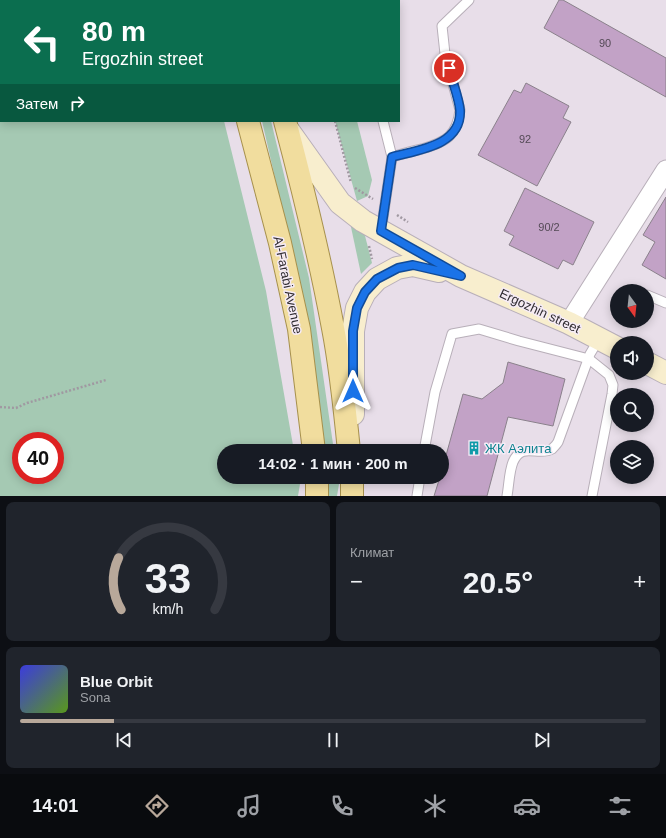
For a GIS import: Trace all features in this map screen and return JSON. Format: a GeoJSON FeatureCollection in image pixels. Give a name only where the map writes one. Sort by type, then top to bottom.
{"type":"FeatureCollection","features":[{"type":"Feature","properties":{"kind":"main road","name":"Al-Farabi Avenue"},"geometry":{"type":"LineString","coordinates":[[248,122],[280,243],[299,329],[313,444]]}},
{"type":"Feature","properties":{"kind":"main road"},"geometry":{"type":"LineString","coordinates":[[287,124],[314,238],[333,328],[344,400],[348,444]]}},
{"type":"Feature","properties":{"kind":"main road"},"geometry":{"type":"LineString","coordinates":[[317,484],[317,496]]}},
{"type":"Feature","properties":{"kind":"street","name":"Ergozhin street"},"geometry":{"type":"LineString","coordinates":[[287,124],[340,203],[363,221],[375,237],[569,323],[608,344]]}},
{"type":"Feature","properties":{"kind":"street"},"geometry":{"type":"LineString","coordinates":[[569,323],[666,170]]}},
{"type":"Feature","properties":{"kind":"street","name":"Ergozhin street"},"geometry":{"type":"LineString","coordinates":[[352,444],[353,331],[357,308],[365,292],[377,279],[398,268],[413,265],[461,276]]}},
{"type":"Feature","properties":{"kind":"street"},"geometry":{"type":"LineString","coordinates":[[654,367],[666,373]]}},
{"type":"Feature","properties":{"kind":"lane"},"geometry":{"type":"LineString","coordinates":[[392,157],[437,145],[453,133],[459,120],[460,110],[446,54],[442,26],[469,0]]}},
{"type":"Feature","properties":{"kind":"lane"},"geometry":{"type":"LineString","coordinates":[[375,237],[392,157],[383,122]]}},
{"type":"Feature","properties":{"kind":"lane"},"geometry":{"type":"LineString","coordinates":[[654,298],[666,303]]}},
{"type":"Feature","properties":{"kind":"lane"},"geometry":{"type":"LineString","coordinates":[[425,444],[434,392],[452,334],[479,329],[589,359],[609,375],[613,385],[592,496]]}},
{"type":"Feature","properties":{"kind":"lane"},"geometry":{"type":"LineString","coordinates":[[508,496],[513,463],[517,455],[524,450],[544,451],[552,449],[558,442],[593,347],[608,344]]}},
{"type":"Feature","properties":{"kind":"lane"},"geometry":{"type":"LineString","coordinates":[[417,496],[419,484]]}},
{"type":"Feature","properties":{"kind":"path"},"geometry":{"type":"LineString","coordinates":[[373,263],[375,237]]}},
{"type":"Feature","properties":{"kind":"path"},"geometry":{"type":"LineString","coordinates":[[0,407],[16,408],[27,403],[106,380]]}},
{"type":"Feature","properties":{"kind":"green space"},"geometry":{"type":"Polygon","coordinates":[[[0,122],[224,122],[266,291],[293,444],[217,444],[217,484],[300,484],[298,496],[0,496],[0,122]]]}},
{"type":"Feature","properties":{"kind":"green space"},"geometry":{"type":"Polygon","coordinates":[[[262,122],[271,122],[309,278],[333,444],[323,444],[299,283],[262,122]]]}},
{"type":"Feature","properties":{"kind":"green space"},"geometry":{"type":"Polygon","coordinates":[[[335,122],[357,122],[372,180],[368,196],[357,201],[335,122]]]}},
{"type":"Feature","properties":{"kind":"green space"},"geometry":{"type":"Polygon","coordinates":[[[348,213],[363,228],[372,263],[361,274],[348,213]]]}},
{"type":"Feature","properties":{"kind":"green space"},"geometry":{"type":"Polygon","coordinates":[[[339,484],[337,496],[327,496],[329,485],[339,484]]]}},
{"type":"Feature","properties":{"kind":"building"},"geometry":{"type":"Polygon","coordinates":[[[559,0],[563,0],[666,58],[666,97],[544,28],[559,0]]]}},
{"type":"Feature","properties":{"kind":"building"},"geometry":{"type":"Polygon","coordinates":[[[526,83],[569,106],[563,118],[571,122],[537,186],[478,155],[514,90],[521,93],[526,83]]]}},
{"type":"Feature","properties":{"kind":"building"},"geometry":{"type":"Polygon","coordinates":[[[525,188],[594,222],[573,265],[563,260],[558,269],[509,245],[514,236],[504,231],[525,188]]]}},
{"type":"Feature","properties":{"kind":"building"},"geometry":{"type":"Polygon","coordinates":[[[666,197],[666,279],[642,265],[655,242],[643,235],[666,197]]]}},
{"type":"Feature","properties":{"kind":"building","name":"ЖК Аэлита"},"geometry":{"type":"Polygon","coordinates":[[[508,362],[565,379],[553,426],[508,417],[487,496],[434,496],[438,484],[449,484],[449,445],[463,394],[482,399],[503,383],[508,362]]]}},
{"type":"Feature","properties":{"kind":"place","name":"ЖК Аэлита"},"geometry":{"type":"Point","coordinates":[474,448]}},
{"type":"Feature","properties":{"kind":"route"},"geometry":{"type":"LineString","coordinates":[[353,391],[353,331],[357,308],[365,292],[377,279],[398,268],[413,265],[461,276],[381,231],[392,157],[437,145],[453,133],[459,120],[460,110],[449,68]]}}]}
